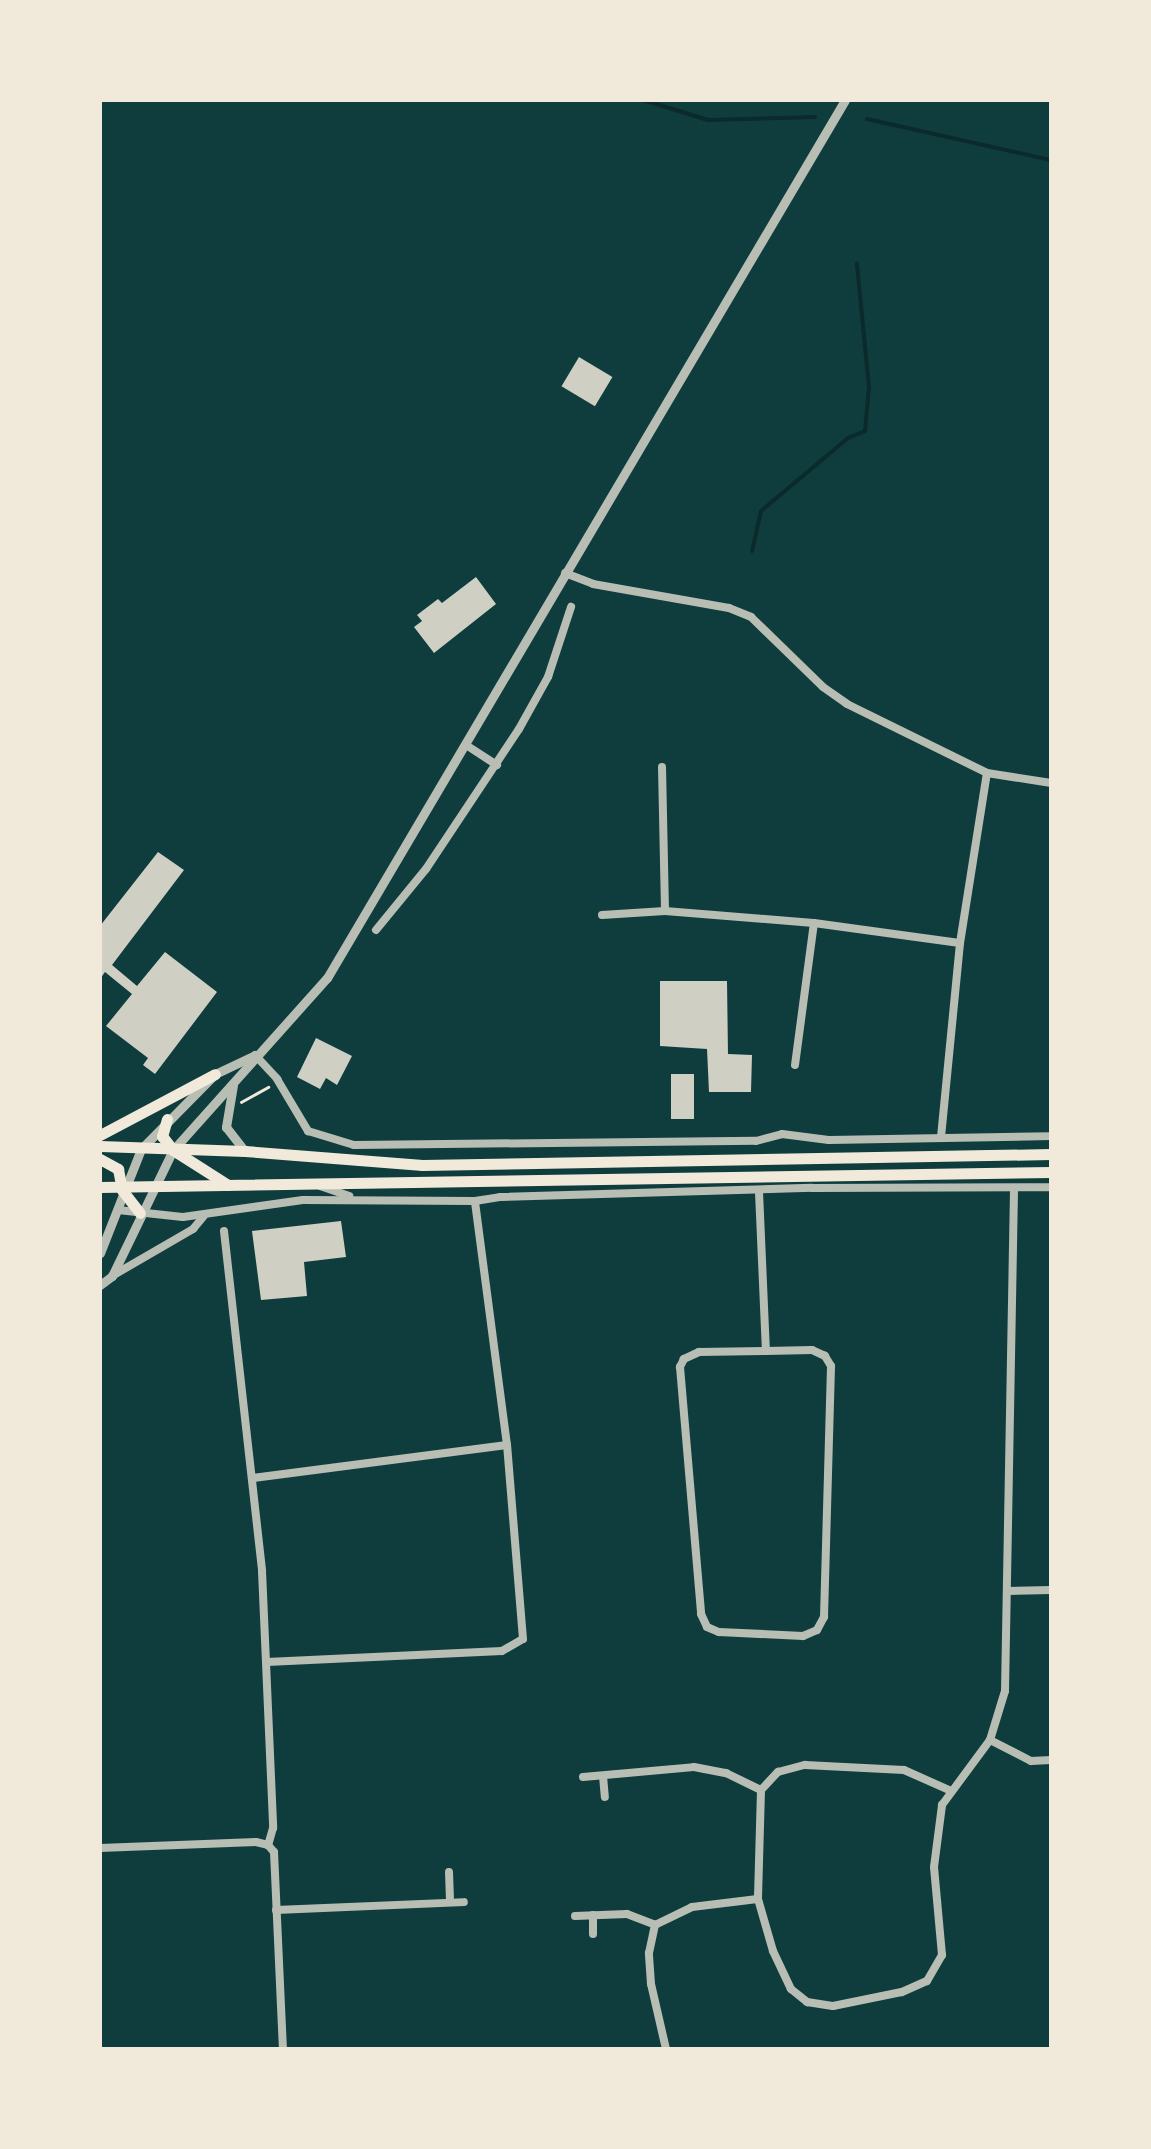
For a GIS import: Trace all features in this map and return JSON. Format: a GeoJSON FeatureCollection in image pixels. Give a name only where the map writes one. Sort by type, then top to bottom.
{"type":"FeatureCollection","features":[{"type":"Feature","properties":{"kind":"main road"},"geometry":{"type":"LineString","coordinates":[[100,1135],[215,1074]]}},
{"type":"Feature","properties":{"kind":"main road"},"geometry":{"type":"LineString","coordinates":[[166,1118],[162,1136],[173,1150],[228,1185]]}},
{"type":"Feature","properties":{"kind":"main road"},"geometry":{"type":"LineString","coordinates":[[100,1146],[245,1150],[422,1165],[1051,1154]]}},
{"type":"Feature","properties":{"kind":"main road"},"geometry":{"type":"LineString","coordinates":[[100,1159],[118,1170],[122,1190],[140,1213]]}},
{"type":"Feature","properties":{"kind":"main road"},"geometry":{"type":"LineString","coordinates":[[100,1188],[1051,1172]]}},
{"type":"Feature","properties":{"kind":"street"},"geometry":{"type":"LineString","coordinates":[[112,1276],[173,1150],[327,978],[758,254],[845,100]]}},
{"type":"Feature","properties":{"kind":"street"},"geometry":{"type":"LineString","coordinates":[[565,573],[593,584],[728,608],[750,617],[823,688],[847,704],[987,773],[1051,783]]}},
{"type":"Feature","properties":{"kind":"street"},"geometry":{"type":"LineString","coordinates":[[376,930],[426,869],[497,764],[548,677],[570,607]]}},
{"type":"Feature","properties":{"kind":"street"},"geometry":{"type":"LineString","coordinates":[[466,745],[497,764]]}},
{"type":"Feature","properties":{"kind":"street"},"geometry":{"type":"LineString","coordinates":[[662,768],[664,910]]}},
{"type":"Feature","properties":{"kind":"street"},"geometry":{"type":"LineString","coordinates":[[940,1137],[960,942],[987,773]]}},
{"type":"Feature","properties":{"kind":"street"},"geometry":{"type":"LineString","coordinates":[[602,915],[664,910],[814,922],[960,942]]}},
{"type":"Feature","properties":{"kind":"street"},"geometry":{"type":"LineString","coordinates":[[796,1064],[814,922]]}},
{"type":"Feature","properties":{"kind":"street"},"geometry":{"type":"LineString","coordinates":[[101,1243],[141,1149],[166,1118],[215,1074],[255,1055]]}},
{"type":"Feature","properties":{"kind":"street"},"geometry":{"type":"LineString","coordinates":[[255,1055],[277,1079],[308,1131],[354,1145],[756,1141],[782,1134],[829,1140],[1051,1136]]}},
{"type":"Feature","properties":{"kind":"street"},"geometry":{"type":"LineString","coordinates":[[234,1082],[226,1127],[245,1150]]}},
{"type":"Feature","properties":{"kind":"street"},"geometry":{"type":"LineString","coordinates":[[315,1184],[358,1199]]}},
{"type":"Feature","properties":{"kind":"street"},"geometry":{"type":"LineString","coordinates":[[118,1210],[203,1216],[303,1200],[475,1201],[500,1196],[812,1188],[1051,1188]]}},
{"type":"Feature","properties":{"kind":"street"},"geometry":{"type":"LineString","coordinates":[[949,1790],[904,1770],[805,1764],[778,1772],[761,1790],[758,1899],[773,1951],[791,1989],[807,2002],[832,2006],[902,1992],[927,1980],[942,1955],[936,1825],[949,1790],[990,1740],[1005,1692],[1014,1188]]}},
{"type":"Feature","properties":{"kind":"street"},"geometry":{"type":"LineString","coordinates":[[759,1192],[766,1351]]}},
{"type":"Feature","properties":{"kind":"street"},"geometry":{"type":"LineString","coordinates":[[268,1662],[502,1651],[518,1646],[524,1632],[507,1445],[475,1201]]}},
{"type":"Feature","properties":{"kind":"street"},"geometry":{"type":"LineString","coordinates":[[100,1285],[193,1229],[203,1216]]}},
{"type":"Feature","properties":{"kind":"street"},"geometry":{"type":"LineString","coordinates":[[224,1231],[254,1478],[268,1662],[273,1828],[268,1845]]}},
{"type":"Feature","properties":{"kind":"street"},"geometry":{"type":"LineString","coordinates":[[812,1350],[825,1356],[831,1366],[824,1618],[817,1630],[804,1636],[718,1632],[706,1627],[700,1614],[680,1367],[684,1359],[700,1352],[766,1351],[812,1350]]}},
{"type":"Feature","properties":{"kind":"street"},"geometry":{"type":"LineString","coordinates":[[254,1478],[507,1445]]}},
{"type":"Feature","properties":{"kind":"street"},"geometry":{"type":"LineString","coordinates":[[1009,1591],[1051,1590]]}},
{"type":"Feature","properties":{"kind":"street"},"geometry":{"type":"LineString","coordinates":[[990,1740],[1031,1761],[1051,1760]]}},
{"type":"Feature","properties":{"kind":"street"},"geometry":{"type":"LineString","coordinates":[[583,1778],[694,1767],[726,1773],[761,1790]]}},
{"type":"Feature","properties":{"kind":"street"},"geometry":{"type":"LineString","coordinates":[[603,1776],[605,1797]]}},
{"type":"Feature","properties":{"kind":"street"},"geometry":{"type":"LineString","coordinates":[[100,1848],[268,1845]]}},
{"type":"Feature","properties":{"kind":"street"},"geometry":{"type":"LineString","coordinates":[[268,1845],[274,1852],[284,2049]]}},
{"type":"Feature","properties":{"kind":"street"},"geometry":{"type":"LineString","coordinates":[[449,1872],[450,1902]]}},
{"type":"Feature","properties":{"kind":"street"},"geometry":{"type":"LineString","coordinates":[[575,1916],[627,1914],[654,1925],[692,1907],[758,1899]]}},
{"type":"Feature","properties":{"kind":"street"},"geometry":{"type":"LineString","coordinates":[[276,1910],[464,1902]]}},
{"type":"Feature","properties":{"kind":"street"},"geometry":{"type":"LineString","coordinates":[[593,1915],[593,1934]]}},
{"type":"Feature","properties":{"kind":"street"},"geometry":{"type":"LineString","coordinates":[[654,1925],[649,1953],[650,1984],[666,2049]]}},
{"type":"Feature","properties":{"kind":"path"},"geometry":{"type":"LineString","coordinates":[[235,1108],[277,1079]]}},
{"type":"Feature","properties":{"kind":"building"},"geometry":{"type":"Polygon","coordinates":[[[579,357],[612,377],[595,406],[561,386],[579,357]]]}},
{"type":"Feature","properties":{"kind":"building"},"geometry":{"type":"Polygon","coordinates":[[[476,577],[496,604],[434,653],[414,627],[422,621],[417,615],[438,599],[442,603],[476,577]]]}},
{"type":"Feature","properties":{"kind":"building"},"geometry":{"type":"Polygon","coordinates":[[[158,852],[184,870],[112,965],[137,986],[165,952],[217,992],[155,1074],[143,1065],[148,1058],[106,1026],[132,994],[105,972],[100,979],[100,926],[158,852]]]}},
{"type":"Feature","properties":{"kind":"building"},"geometry":{"type":"Polygon","coordinates":[[[660,981],[727,981],[728,1054],[752,1055],[751,1092],[709,1092],[707,1049],[660,1046],[660,981]]]}},
{"type":"Feature","properties":{"kind":"building"},"geometry":{"type":"Polygon","coordinates":[[[316,1038],[352,1056],[337,1085],[326,1078],[320,1089],[297,1077],[316,1038]]]}},
{"type":"Feature","properties":{"kind":"building"},"geometry":{"type":"Polygon","coordinates":[[[671,1074],[694,1074],[694,1119],[671,1119],[671,1074]]]}},
{"type":"Feature","properties":{"kind":"building"},"geometry":{"type":"Polygon","coordinates":[[[341,1221],[346,1257],[304,1262],[307,1296],[261,1300],[252,1231],[341,1221]]]}},
{"type":"Feature","properties":{"kind":"waterway"},"geometry":{"type":"LineString","coordinates":[[643,100],[708,120],[815,117]]}},
{"type":"Feature","properties":{"kind":"waterway"},"geometry":{"type":"LineString","coordinates":[[867,119],[1051,160]]}},
{"type":"Feature","properties":{"kind":"waterway"},"geometry":{"type":"LineString","coordinates":[[752,551],[761,511],[848,438],[865,431],[869,387],[857,264]]}}]}
